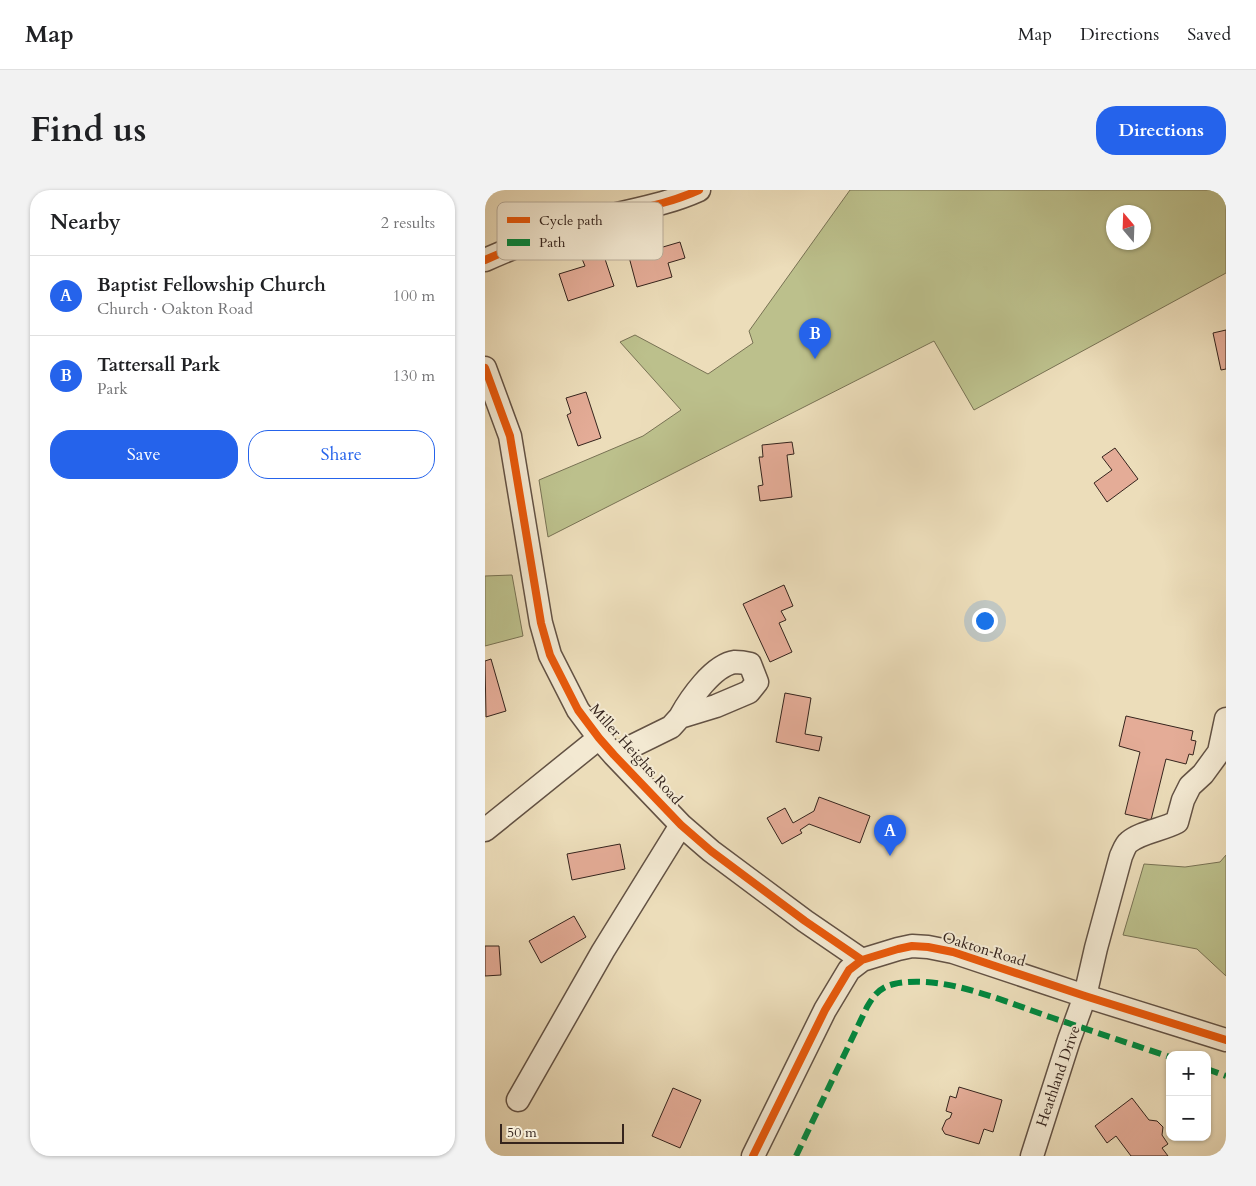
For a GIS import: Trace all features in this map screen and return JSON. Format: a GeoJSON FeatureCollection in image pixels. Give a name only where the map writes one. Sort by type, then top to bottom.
{"type":"FeatureCollection","features":[{"type":"Feature","properties":{"kind":"street"},"geometry":{"type":"LineString","coordinates":[[663,204],[699,190]]}},
{"type":"Feature","properties":{"kind":"street"},"geometry":{"type":"LineString","coordinates":[[485,260],[497,255]]}},
{"type":"Feature","properties":{"kind":"street","name":"Miller Heights Road"},"geometry":{"type":"LineString","coordinates":[[485,368],[510,436],[519,480],[541,623],[550,655],[577,710],[614,755],[681,825],[711,851],[805,921],[863,960]]}},
{"type":"Feature","properties":{"kind":"street"},"geometry":{"type":"LineString","coordinates":[[614,755],[671,727],[680,717]]}},
{"type":"Feature","properties":{"kind":"street","name":"Heathland Drive"},"geometry":{"type":"LineString","coordinates":[[1032,1156],[1085,996],[1121,856],[1127,843],[1143,834],[1164,829],[1177,822],[1183,800],[1190,786],[1203,774],[1219,752],[1226,718]]}},
{"type":"Feature","properties":{"kind":"street"},"geometry":{"type":"LineString","coordinates":[[485,830],[599,738]]}},
{"type":"Feature","properties":{"kind":"street"},"geometry":{"type":"LineString","coordinates":[[518,1100],[603,951],[681,825]]}},
{"type":"Feature","properties":{"kind":"street","name":"Oakton Road"},"geometry":{"type":"LineString","coordinates":[[753,1156],[825,1010],[849,970],[863,960],[898,948],[928,947],[953,952],[1226,1040]]}},
{"type":"Feature","properties":{"kind":"green space"},"geometry":{"type":"Polygon","coordinates":[[[850,190],[1226,190],[1226,273],[974,410],[934,341],[548,537],[539,480],[643,436],[681,410],[620,342],[635,335],[708,374],[753,343],[749,331],[850,190]]]}},
{"type":"Feature","properties":{"kind":"green space"},"geometry":{"type":"Polygon","coordinates":[[[512,575],[523,636],[485,646],[485,576],[512,575]]]}},
{"type":"Feature","properties":{"kind":"green space"},"geometry":{"type":"Polygon","coordinates":[[[1226,855],[1226,976],[1197,949],[1123,935],[1144,864],[1185,867],[1220,862],[1226,855]]]}},
{"type":"Feature","properties":{"kind":"building"},"geometry":{"type":"Polygon","coordinates":[[[680,242],[685,258],[668,263],[672,277],[637,287],[630,260],[663,260],[663,247],[680,242]]]}},
{"type":"Feature","properties":{"kind":"building"},"geometry":{"type":"Polygon","coordinates":[[[582,260],[605,260],[614,286],[568,301],[559,274],[585,266],[582,260]]]}},
{"type":"Feature","properties":{"kind":"building"},"geometry":{"type":"Polygon","coordinates":[[[1226,330],[1226,369],[1221,370],[1213,333],[1226,330]]]}},
{"type":"Feature","properties":{"kind":"building"},"geometry":{"type":"Polygon","coordinates":[[[586,392],[601,438],[578,446],[567,415],[571,413],[566,398],[586,392]]]}},
{"type":"Feature","properties":{"kind":"building"},"geometry":{"type":"Polygon","coordinates":[[[792,442],[794,454],[787,455],[792,497],[760,501],[758,486],[763,485],[759,457],[763,457],[762,445],[792,442]]]}},
{"type":"Feature","properties":{"kind":"building"},"geometry":{"type":"Polygon","coordinates":[[[1115,448],[1138,479],[1107,502],[1094,483],[1112,470],[1102,457],[1115,448]]]}},
{"type":"Feature","properties":{"kind":"building"},"geometry":{"type":"Polygon","coordinates":[[[784,585],[793,606],[781,611],[786,620],[779,623],[792,652],[770,662],[743,604],[784,585]]]}},
{"type":"Feature","properties":{"kind":"building"},"geometry":{"type":"Polygon","coordinates":[[[491,659],[506,711],[486,717],[485,661],[491,659]]]}},
{"type":"Feature","properties":{"kind":"building"},"geometry":{"type":"Polygon","coordinates":[[[785,693],[811,698],[805,734],[822,737],[819,751],[776,742],[785,693]]]}},
{"type":"Feature","properties":{"kind":"building"},"geometry":{"type":"Polygon","coordinates":[[[1126,716],[1193,731],[1191,740],[1196,741],[1193,755],[1189,754],[1186,764],[1166,759],[1151,820],[1125,814],[1140,752],[1119,746],[1126,716]]]}},
{"type":"Feature","properties":{"kind":"building"},"geometry":{"type":"Polygon","coordinates":[[[819,797],[870,816],[860,843],[809,824],[800,830],[802,833],[782,844],[767,818],[785,808],[793,823],[814,811],[819,797]]]}},
{"type":"Feature","properties":{"kind":"building"},"geometry":{"type":"Polygon","coordinates":[[[620,844],[625,869],[572,880],[567,854],[620,844]]]}},
{"type":"Feature","properties":{"kind":"building"},"geometry":{"type":"Polygon","coordinates":[[[574,916],[586,937],[541,963],[529,941],[574,916]]]}},
{"type":"Feature","properties":{"kind":"building"},"geometry":{"type":"Polygon","coordinates":[[[485,946],[499,946],[501,975],[485,976],[485,946]]]}},
{"type":"Feature","properties":{"kind":"building"},"geometry":{"type":"Polygon","coordinates":[[[959,1087],[1002,1100],[993,1132],[984,1129],[979,1144],[945,1134],[942,1129],[952,1113],[946,1111],[950,1096],[956,1098],[959,1087]]]}},
{"type":"Feature","properties":{"kind":"building"},"geometry":{"type":"Polygon","coordinates":[[[673,1088],[701,1100],[680,1148],[652,1136],[673,1088]]]}},
{"type":"Feature","properties":{"kind":"building"},"geometry":{"type":"Polygon","coordinates":[[[1132,1098],[1149,1120],[1157,1121],[1163,1127],[1162,1135],[1168,1144],[1162,1148],[1168,1156],[1131,1156],[1116,1136],[1107,1143],[1095,1126],[1132,1098]]]}},
{"type":"Feature","properties":{"kind":"building"},"geometry":{"type":"Polygon","coordinates":[[[1226,1147],[1226,1156],[1218,1156],[1220,1151],[1226,1147]]]}},
{"type":"Feature","properties":{"kind":"marked path"},"geometry":{"type":"LineString","coordinates":[[796,1156],[867,1007],[878,992],[894,984],[913,982],[933,983],[975,991],[1166,1056]]}},
{"type":"Feature","properties":{"kind":"marked path"},"geometry":{"type":"LineString","coordinates":[[1211,1070],[1226,1076]]}},
{"type":"Feature","properties":{"kind":"cycle path"},"geometry":{"type":"LineString","coordinates":[[663,202],[699,190]]}},
{"type":"Feature","properties":{"kind":"cycle path"},"geometry":{"type":"LineString","coordinates":[[485,260],[497,255]]}},
{"type":"Feature","properties":{"kind":"cycle path"},"geometry":{"type":"LineString","coordinates":[[485,368],[510,436],[541,623],[550,655],[578,710],[614,755],[681,825],[711,851],[805,921],[862,960]]}},
{"type":"Feature","properties":{"kind":"cycle path"},"geometry":{"type":"LineString","coordinates":[[753,1156],[825,1010],[849,970],[862,960],[898,949],[912,946],[953,952],[1226,1040]]}},
{"type":"Feature","properties":{"kind":"place","name":"Tattersall Park"},"geometry":{"type":"Point","coordinates":[815,359]}},
{"type":"Feature","properties":{"kind":"place","name":"Baptist Fellowship Church"},"geometry":{"type":"Point","coordinates":[890,856]}}]}
